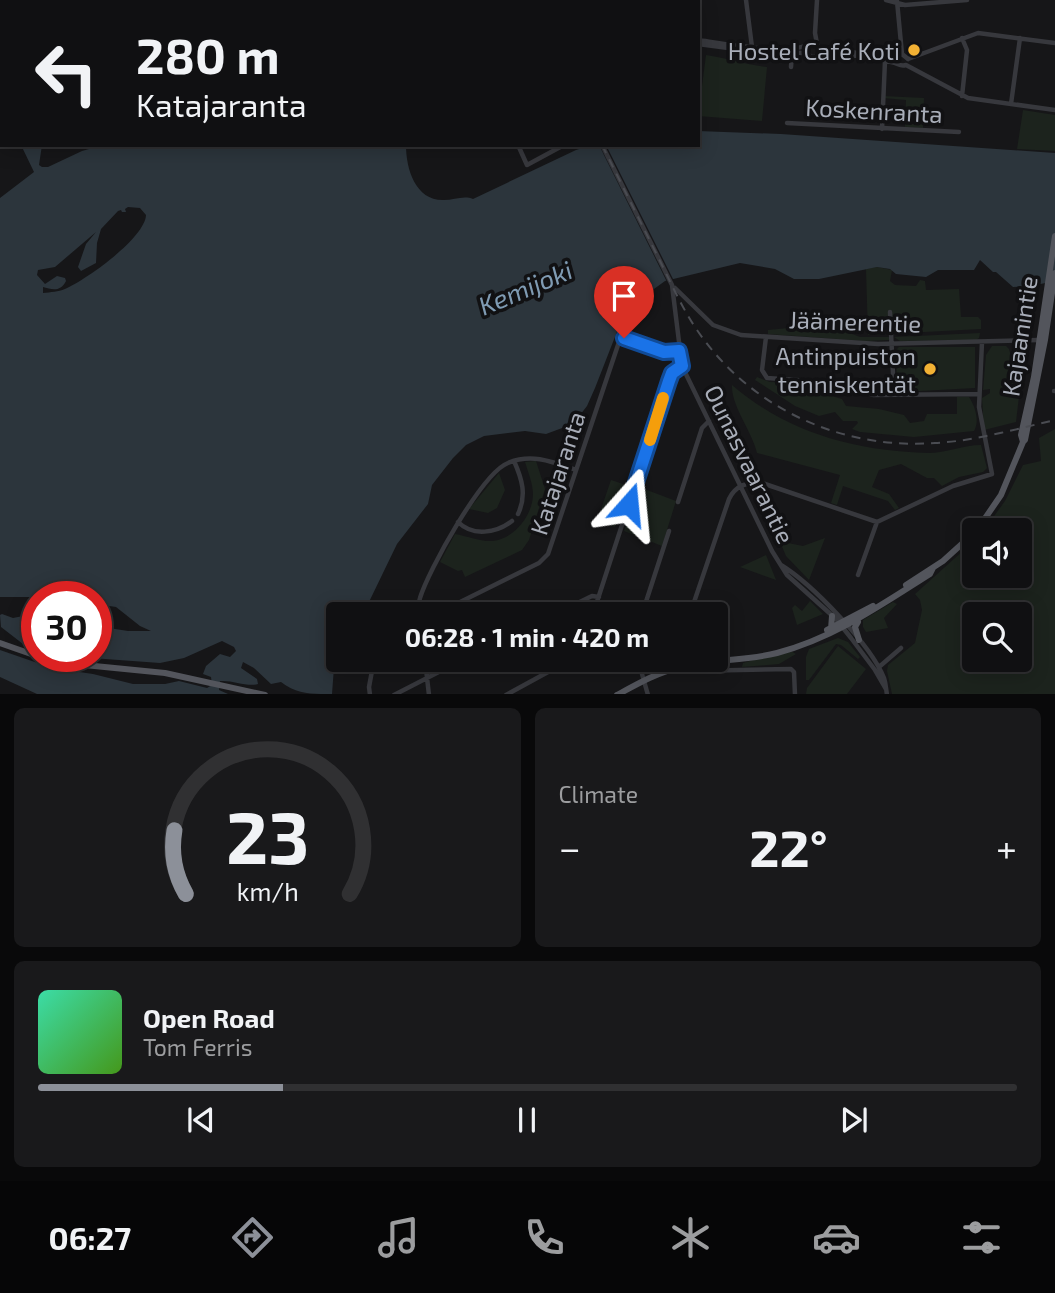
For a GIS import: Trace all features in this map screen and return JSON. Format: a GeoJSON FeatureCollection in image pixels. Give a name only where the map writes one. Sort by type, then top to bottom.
{"type":"FeatureCollection","features":[{"type":"Feature","properties":{"kind":"main road","name":"Kajaanintie"},"geometry":{"type":"LineString","coordinates":[[1048,300],[1055,236]]}},
{"type":"Feature","properties":{"kind":"main road","name":"Kajaanintie"},"geometry":{"type":"LineString","coordinates":[[1048,300],[1055,273]]}},
{"type":"Feature","properties":{"kind":"main road"},"geometry":{"type":"LineString","coordinates":[[985,518],[1001,495],[1026,440],[1048,300]]}},
{"type":"Feature","properties":{"kind":"main road","name":"Jäämerentie"},"geometry":{"type":"LineString","coordinates":[[1042,340],[1055,340]]}},
{"type":"Feature","properties":{"kind":"main road"},"geometry":{"type":"LineString","coordinates":[[763,654],[844,625],[933,568],[962,543]]}},
{"type":"Feature","properties":{"kind":"main road"},"geometry":{"type":"LineString","coordinates":[[619,694],[681,666],[776,653],[860,619],[930,574],[933,568]]}},
{"type":"Feature","properties":{"kind":"main road"},"geometry":{"type":"LineString","coordinates":[[831,629],[832,616]]}},
{"type":"Feature","properties":{"kind":"main road"},"geometry":{"type":"LineString","coordinates":[[859,640],[855,627],[860,619]]}},
{"type":"Feature","properties":{"kind":"main road"},"geometry":{"type":"LineString","coordinates":[[0,643],[41,659],[66,664],[165,673],[255,694]]}},
{"type":"Feature","properties":{"kind":"street"},"geometry":{"type":"LineString","coordinates":[[746,0],[751,49]]}},
{"type":"Feature","properties":{"kind":"street"},"geometry":{"type":"LineString","coordinates":[[700,42],[808,54],[813,57],[817,0]]}},
{"type":"Feature","properties":{"kind":"street"},"geometry":{"type":"LineString","coordinates":[[886,0],[905,5],[967,0]]}},
{"type":"Feature","properties":{"kind":"street"},"geometry":{"type":"LineString","coordinates":[[897,1],[902,54],[907,62],[962,96],[1055,110]]}},
{"type":"Feature","properties":{"kind":"street"},"geometry":{"type":"LineString","coordinates":[[751,49],[815,47],[896,60],[901,66],[978,33],[1055,43]]}},
{"type":"Feature","properties":{"kind":"street"},"geometry":{"type":"LineString","coordinates":[[962,38],[967,50],[962,96]]}},
{"type":"Feature","properties":{"kind":"street"},"geometry":{"type":"LineString","coordinates":[[1011,104],[1020,38]]}},
{"type":"Feature","properties":{"kind":"street"},"geometry":{"type":"LineString","coordinates":[[808,54],[815,47]]}},
{"type":"Feature","properties":{"kind":"street"},"geometry":{"type":"LineString","coordinates":[[815,47],[885,61],[896,60],[902,54]]}},
{"type":"Feature","properties":{"kind":"street"},"geometry":{"type":"LineString","coordinates":[[791,67],[792,52]]}},
{"type":"Feature","properties":{"kind":"street"},"geometry":{"type":"LineString","coordinates":[[882,129],[885,61]]}},
{"type":"Feature","properties":{"kind":"street","name":"Koskenranta"},"geometry":{"type":"LineString","coordinates":[[787,122],[959,132]]}},
{"type":"Feature","properties":{"kind":"street"},"geometry":{"type":"LineString","coordinates":[[519,147],[527,164],[562,147]]}},
{"type":"Feature","properties":{"kind":"street","name":"Ounasvaarantie"},"geometry":{"type":"LineString","coordinates":[[603,147],[672,285],[682,366],[780,565],[787,575],[844,625]]}},
{"type":"Feature","properties":{"kind":"street","name":"Jäämerentie"},"geometry":{"type":"LineString","coordinates":[[672,285],[717,328],[741,335],[892,344],[1042,340]]}},
{"type":"Feature","properties":{"kind":"street"},"geometry":{"type":"LineString","coordinates":[[674,300],[681,294]]}},
{"type":"Feature","properties":{"kind":"street"},"geometry":{"type":"LineString","coordinates":[[890,312],[894,395]]}},
{"type":"Feature","properties":{"kind":"street"},"geometry":{"type":"LineString","coordinates":[[766,337],[762,370],[767,377],[839,383],[867,394],[978,394]]}},
{"type":"Feature","properties":{"kind":"street","name":"Katajaranta"},"geometry":{"type":"LineString","coordinates":[[459,602],[545,558],[551,548],[620,339],[627,338],[664,352],[679,351]]}},
{"type":"Feature","properties":{"kind":"street"},"geometry":{"type":"LineString","coordinates":[[694,602],[729,499],[733,491],[741,486],[750,483],[762,484],[877,522],[953,486],[992,474],[980,419],[978,394],[982,342]]}},
{"type":"Feature","properties":{"kind":"street"},"geometry":{"type":"LineString","coordinates":[[597,602],[672,373],[682,366]]}},
{"type":"Feature","properties":{"kind":"street"},"geometry":{"type":"LineString","coordinates":[[678,502],[702,428],[709,421]]}},
{"type":"Feature","properties":{"kind":"street"},"geometry":{"type":"LineString","coordinates":[[420,602],[458,522],[499,467],[514,461],[539,458],[576,470]]}},
{"type":"Feature","properties":{"kind":"street"},"geometry":{"type":"LineString","coordinates":[[514,461],[523,492],[523,502],[518,514]]}},
{"type":"Feature","properties":{"kind":"street"},"geometry":{"type":"LineString","coordinates":[[458,522],[470,530],[488,532],[512,521]]}},
{"type":"Feature","properties":{"kind":"street"},"geometry":{"type":"LineString","coordinates":[[858,575],[877,522]]}},
{"type":"Feature","properties":{"kind":"street"},"geometry":{"type":"LineString","coordinates":[[646,602],[668,531]]}},
{"type":"Feature","properties":{"kind":"street","name":"Ounasvaarantie"},"geometry":{"type":"LineString","coordinates":[[780,565],[844,625]]}},
{"type":"Feature","properties":{"kind":"street"},"geometry":{"type":"LineString","coordinates":[[580,602],[592,596],[599,597]]}},
{"type":"Feature","properties":{"kind":"street"},"geometry":{"type":"LineString","coordinates":[[844,625],[859,640],[877,668],[886,692]]}},
{"type":"Feature","properties":{"kind":"street"},"geometry":{"type":"LineString","coordinates":[[844,625],[877,668]]}},
{"type":"Feature","properties":{"kind":"street"},"geometry":{"type":"LineString","coordinates":[[877,668],[901,648]]}},
{"type":"Feature","properties":{"kind":"street"},"geometry":{"type":"LineString","coordinates":[[728,671],[793,670],[795,694]]}},
{"type":"Feature","properties":{"kind":"street"},"geometry":{"type":"LineString","coordinates":[[370,694],[372,672]]}},
{"type":"Feature","properties":{"kind":"street"},"geometry":{"type":"LineString","coordinates":[[426,672],[429,694]]}},
{"type":"Feature","properties":{"kind":"street"},"geometry":{"type":"LineString","coordinates":[[396,694],[437,672]]}},
{"type":"Feature","properties":{"kind":"street"},"geometry":{"type":"LineString","coordinates":[[508,694],[548,672]]}},
{"type":"Feature","properties":{"kind":"street"},"geometry":{"type":"LineString","coordinates":[[643,672],[648,694]]}},
{"type":"Feature","properties":{"kind":"shaded area"},"geometry":{"type":"Polygon","coordinates":[[[706,55],[767,67],[762,121],[700,116],[706,55]]]}},
{"type":"Feature","properties":{"kind":"shaded area"},"geometry":{"type":"Polygon","coordinates":[[[883,96],[924,98],[923,128],[905,127],[906,100],[883,96]]]}},
{"type":"Feature","properties":{"kind":"shaded area"},"geometry":{"type":"Polygon","coordinates":[[[1023,110],[1055,115],[1055,151],[1017,149],[1023,110]]]}},
{"type":"Feature","properties":{"kind":"shaded area"},"geometry":{"type":"Polygon","coordinates":[[[877,267],[892,270],[890,281],[895,285],[916,286],[920,280],[925,281],[926,290],[959,289],[961,317],[978,317],[981,320],[981,329],[868,335],[866,269],[877,267]]]}},
{"type":"Feature","properties":{"kind":"shaded area"},"geometry":{"type":"Polygon","coordinates":[[[819,325],[837,328],[860,337],[889,337],[889,340],[865,341],[768,334],[768,330],[819,325]]]}},
{"type":"Feature","properties":{"kind":"shaded area"},"geometry":{"type":"Polygon","coordinates":[[[980,333],[976,340],[900,341],[894,337],[980,333]]]}},
{"type":"Feature","properties":{"kind":"shaded area"},"geometry":{"type":"Polygon","coordinates":[[[992,346],[1006,346],[1009,349],[1020,388],[1016,422],[984,430],[982,398],[990,393],[990,389],[983,390],[986,355],[992,346]]]}},
{"type":"Feature","properties":{"kind":"shaded area"},"geometry":{"type":"Polygon","coordinates":[[[899,347],[975,347],[975,388],[902,392],[897,385],[896,350],[899,347]]]}},
{"type":"Feature","properties":{"kind":"shaded area"},"geometry":{"type":"Polygon","coordinates":[[[757,377],[770,382],[806,383],[807,392],[842,399],[846,406],[904,415],[910,423],[924,421],[927,414],[957,414],[957,397],[969,397],[977,423],[974,431],[914,437],[860,432],[852,429],[857,421],[843,421],[835,412],[819,416],[795,406],[755,380],[757,377]]]}},
{"type":"Feature","properties":{"kind":"shaded area"},"geometry":{"type":"Polygon","coordinates":[[[732,385],[776,416],[824,436],[874,448],[928,453],[981,445],[987,468],[983,472],[959,477],[942,486],[934,478],[927,478],[901,464],[879,470],[872,487],[889,494],[899,508],[895,510],[888,501],[843,486],[837,505],[831,503],[840,475],[757,453],[738,410],[732,385]]]}},
{"type":"Feature","properties":{"kind":"shaded area"},"geometry":{"type":"Polygon","coordinates":[[[1055,429],[1055,694],[892,694],[888,665],[915,643],[922,610],[920,600],[915,594],[962,552],[962,588],[1032,588],[1032,518],[993,518],[1005,501],[1023,465],[1041,461],[1039,438],[1055,429]]]}},
{"type":"Feature","properties":{"kind":"shaded area"},"geometry":{"type":"Polygon","coordinates":[[[536,461],[545,489],[529,540],[522,550],[465,577],[462,570],[458,571],[440,562],[455,534],[493,541],[508,536],[521,525],[530,510],[533,494],[525,462],[536,461]]]}},
{"type":"Feature","properties":{"kind":"shaded area"},"geometry":{"type":"Polygon","coordinates":[[[499,473],[505,490],[497,508],[488,513],[469,509],[499,473]]]}},
{"type":"Feature","properties":{"kind":"shaded area"},"geometry":{"type":"Polygon","coordinates":[[[611,480],[629,486],[615,527],[597,521],[611,480]]]}},
{"type":"Feature","properties":{"kind":"shaded area"},"geometry":{"type":"Polygon","coordinates":[[[639,487],[676,501],[662,546],[624,531],[639,487]]]}},
{"type":"Feature","properties":{"kind":"shaded area"},"geometry":{"type":"Polygon","coordinates":[[[770,518],[783,542],[803,546],[825,538],[809,580],[786,556],[770,518]]]}},
{"type":"Feature","properties":{"kind":"shaded area"},"geometry":{"type":"Polygon","coordinates":[[[766,555],[776,580],[740,567],[766,555]]]}},
{"type":"Feature","properties":{"kind":"shaded area"},"geometry":{"type":"Polygon","coordinates":[[[810,601],[823,614],[797,625],[792,608],[795,605],[802,611],[810,601]]]}},
{"type":"Feature","properties":{"kind":"shaded area"},"geometry":{"type":"Polygon","coordinates":[[[893,602],[897,604],[884,618],[888,628],[866,632],[863,620],[893,602]]]}},
{"type":"Feature","properties":{"kind":"shaded area"},"geometry":{"type":"Polygon","coordinates":[[[838,638],[848,642],[860,657],[858,659],[836,644],[809,680],[806,680],[806,657],[809,649],[838,638]]]}},
{"type":"Feature","properties":{"kind":"shaded area"},"geometry":{"type":"Polygon","coordinates":[[[838,646],[866,669],[847,694],[806,694],[807,688],[838,646]]]}},
{"type":"Feature","properties":{"kind":"shaded area"},"geometry":{"type":"Polygon","coordinates":[[[789,650],[796,654],[779,664],[742,667],[743,663],[789,650]]]}},
{"type":"Feature","properties":{"kind":"water","name":"Kemijoki"},"geometry":{"type":"Polygon","coordinates":[[[700,131],[1055,153],[1055,281],[1013,287],[980,260],[974,270],[938,270],[926,277],[896,274],[890,269],[877,267],[819,279],[794,279],[775,269],[740,263],[665,281],[626,313],[587,406],[573,424],[546,434],[525,431],[484,436],[466,445],[432,485],[428,504],[397,544],[369,602],[326,602],[326,672],[334,672],[332,694],[299,692],[281,682],[271,684],[243,662],[241,668],[257,679],[258,684],[220,681],[219,690],[228,694],[37,694],[0,677],[0,650],[21,657],[21,672],[79,672],[133,684],[179,681],[207,688],[212,685],[211,677],[203,674],[206,666],[220,654],[230,657],[236,651],[222,641],[184,658],[160,663],[112,660],[112,628],[151,631],[112,606],[112,581],[21,581],[21,597],[0,597],[0,198],[34,172],[22,147],[42,147],[39,165],[48,167],[96,147],[406,147],[414,182],[426,195],[444,200],[473,199],[586,147],[700,147],[700,131]],[[128,207],[126,212],[118,211],[101,229],[96,263],[81,271],[78,267],[86,244],[96,232],[55,267],[38,270],[37,275],[45,284],[57,276],[65,278],[66,281],[58,289],[43,287],[43,293],[65,289],[100,268],[136,235],[146,215],[140,208],[128,207]]]}},
{"type":"Feature","properties":{"kind":"water"},"geometry":{"type":"Polygon","coordinates":[[[0,615],[13,618],[21,616],[21,642],[1,627],[0,615]]]}},
{"type":"Feature","properties":{"kind":"pier"},"geometry":{"type":"Polygon","coordinates":[[[600,147],[607,147],[674,281],[668,284],[600,147]]]}},
{"type":"Feature","properties":{"kind":"railway"},"geometry":{"type":"LineString","coordinates":[[603,147],[697,330],[743,382],[771,402],[832,431],[900,443],[965,440],[1055,420]]}},
{"type":"Feature","properties":{"kind":"slow traffic"},"geometry":{"type":"LineString","coordinates":[[650,440],[663,398]]}},
{"type":"Feature","properties":{"kind":"place","name":"Hostel Café Koti"},"geometry":{"type":"Point","coordinates":[914,50]}},
{"type":"Feature","properties":{"kind":"place","name":"Antinpuiston tenniskentät"},"geometry":{"type":"Point","coordinates":[930,369]}},
{"type":"Feature","properties":{"kind":"route"},"geometry":{"type":"LineString","coordinates":[[624,338],[664,352],[679,351],[682,366],[672,373],[629,504]]}}]}
